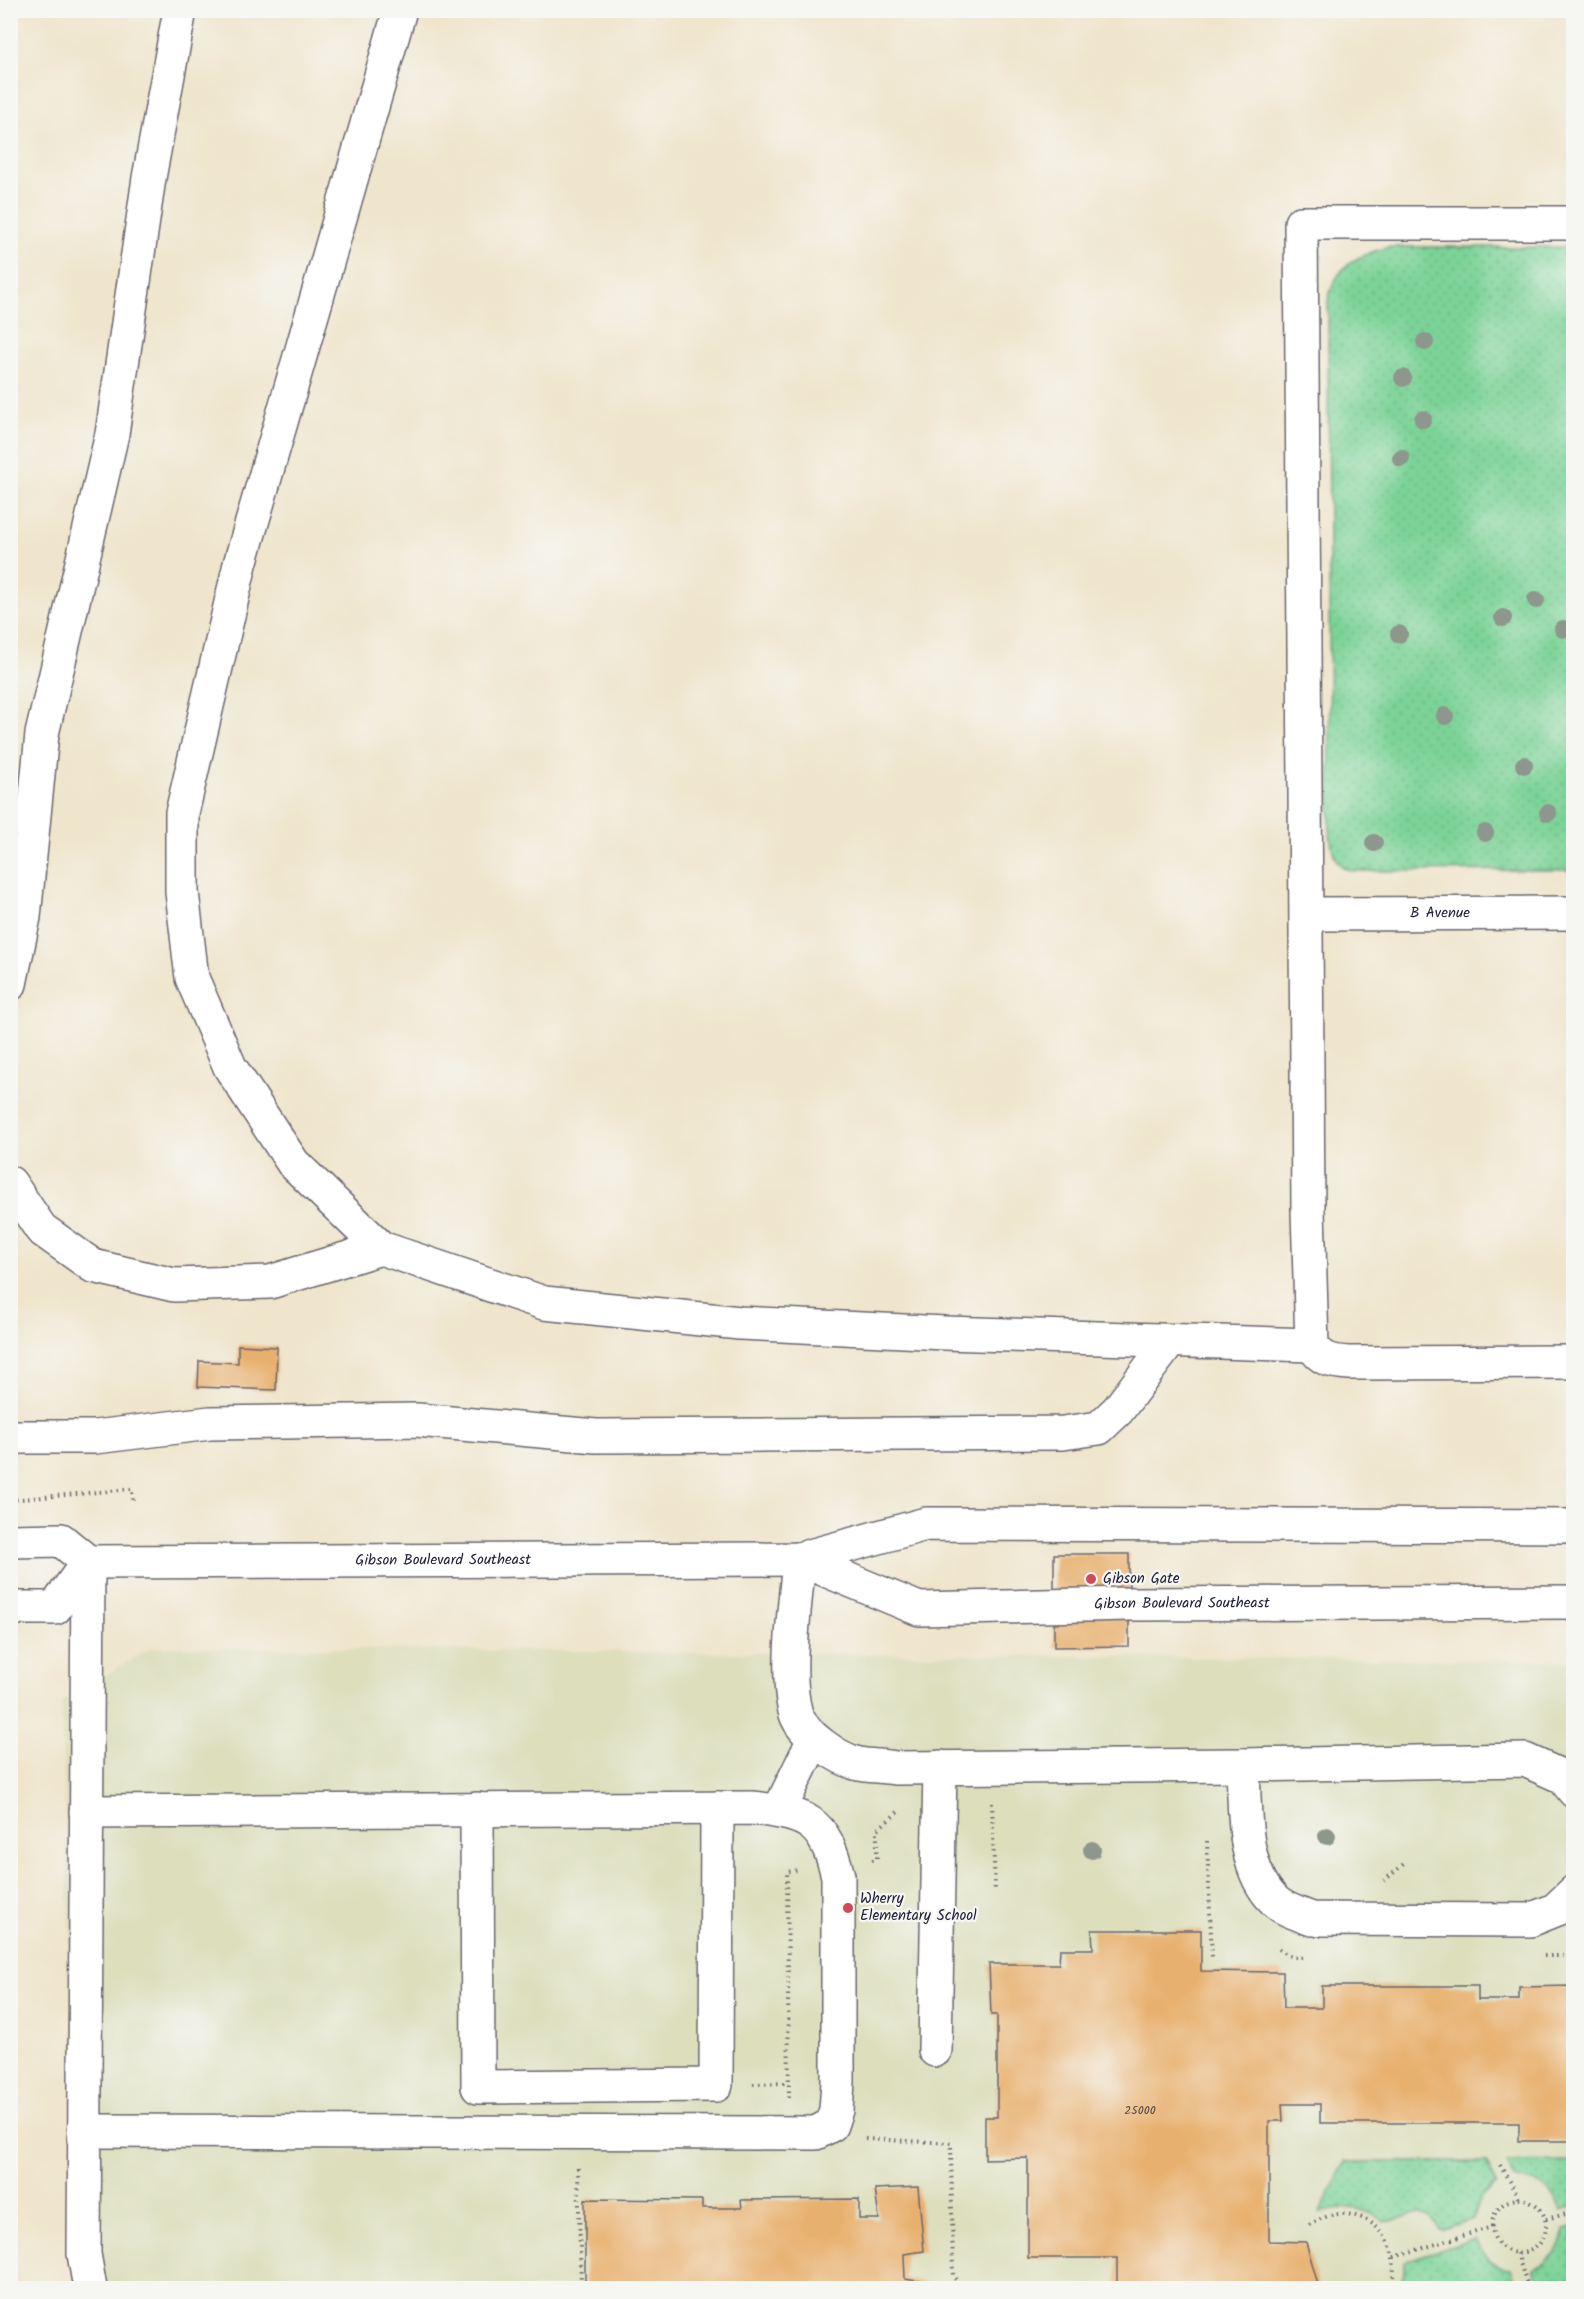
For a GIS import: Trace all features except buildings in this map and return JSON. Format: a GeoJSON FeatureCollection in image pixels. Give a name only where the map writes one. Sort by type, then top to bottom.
{"type":"FeatureCollection","features":[{"type":"Feature","properties":{"kind":"main road"},"geometry":{"type":"LineString","coordinates":[[10,984],[24,917],[42,734],[112,434],[149,178],[180,10]]}},
{"type":"Feature","properties":{"kind":"main road"},"geometry":{"type":"LineString","coordinates":[[400,10],[240,564],[182,813],[182,892],[192,978],[230,1067],[293,1163],[381,1248],[544,1303],[740,1323],[1312,1345]]}},
{"type":"Feature","properties":{"kind":"main road"},"geometry":{"type":"LineString","coordinates":[[1574,223],[1301,223],[1308,914],[1308,1210],[1312,1345],[1318,1355],[1331,1362],[1574,1362]]}},
{"type":"Feature","properties":{"kind":"main road","name":"B Avenue"},"geometry":{"type":"LineString","coordinates":[[1308,914],[1574,913]]}},
{"type":"Feature","properties":{"kind":"main road"},"geometry":{"type":"LineString","coordinates":[[10,1183],[41,1229],[93,1266],[174,1285],[270,1282],[381,1248]]}},
{"type":"Feature","properties":{"kind":"main road"},"geometry":{"type":"LineString","coordinates":[[10,1437],[95,1437],[210,1422],[417,1420],[596,1437],[1063,1432],[1099,1428],[1118,1410],[1170,1341]]}},
{"type":"Feature","properties":{"kind":"main road","name":"Gibson Boulevard Southeast"},"geometry":{"type":"LineString","coordinates":[[88,1562],[799,1559],[926,1524],[1574,1526]]}},
{"type":"Feature","properties":{"kind":"main road"},"geometry":{"type":"LineString","coordinates":[[10,1540],[61,1540],[88,1562]]}},
{"type":"Feature","properties":{"kind":"main road"},"geometry":{"type":"LineString","coordinates":[[799,1559],[792,1650],[792,1696],[797,1716],[814,1739],[857,1764],[895,1768],[1525,1760],[1563,1777],[1571,1784]]}},
{"type":"Feature","properties":{"kind":"main road","name":"Gibson Boulevard Southeast"},"geometry":{"type":"LineString","coordinates":[[799,1559],[919,1609],[1129,1604],[1574,1602]]}},
{"type":"Feature","properties":{"kind":"main road"},"geometry":{"type":"LineString","coordinates":[[10,1608],[55,1608],[88,1562]]}},
{"type":"Feature","properties":{"kind":"main road"},"geometry":{"type":"LineString","coordinates":[[88,1562],[84,2254],[90,2289]]}},
{"type":"Feature","properties":{"kind":"main road"},"geometry":{"type":"LineString","coordinates":[[779,1811],[814,1739]]}},
{"type":"Feature","properties":{"kind":"main road"},"geometry":{"type":"LineString","coordinates":[[1243,1765],[1246,1838],[1258,1877],[1275,1902],[1312,1919],[1530,1920],[1555,1910],[1574,1892]]}},
{"type":"Feature","properties":{"kind":"main road"},"geometry":{"type":"LineString","coordinates":[[935,2050],[940,1767]]}},
{"type":"Feature","properties":{"kind":"main road"},"geometry":{"type":"LineString","coordinates":[[477,1809],[478,2087],[716,2085],[717,1808]]}},
{"type":"Feature","properties":{"kind":"main road"},"geometry":{"type":"LineString","coordinates":[[84,2132],[816,2133],[831,2126],[836,2110],[838,1876],[822,1834],[803,1817],[752,1808],[86,1812]]}},
{"type":"Feature","properties":{"kind":"path"},"geometry":{"type":"LineString","coordinates":[[10,1500],[132,1489],[133,1504]]}},
{"type":"Feature","properties":{"kind":"path"},"geometry":{"type":"LineString","coordinates":[[787,1872],[877,1859],[877,1830],[911,1800],[992,1799],[995,1893]]}},
{"type":"Feature","properties":{"kind":"path"},"geometry":{"type":"LineString","coordinates":[[1207,1835],[1212,1959]]}},
{"type":"Feature","properties":{"kind":"path"},"geometry":{"type":"LineString","coordinates":[[1382,1884],[1406,1862]]}},
{"type":"Feature","properties":{"kind":"path"},"geometry":{"type":"LineString","coordinates":[[865,2139],[951,2144],[953,2276],[963,2289]]}},
{"type":"Feature","properties":{"kind":"path"},"geometry":{"type":"LineString","coordinates":[[578,2161],[581,2289]]}},
{"type":"Feature","properties":{"kind":"path"},"geometry":{"type":"LineString","coordinates":[[1500,2165],[1519,2199]]}},
{"type":"Feature","properties":{"kind":"path"},"geometry":{"type":"LineString","coordinates":[[1519,2199],[1536,2204],[1546,2219],[1544,2237],[1539,2245],[1532,2250],[1517,2253],[1505,2249],[1498,2243],[1492,2227],[1493,2218],[1503,2204],[1519,2199]]}},
{"type":"Feature","properties":{"kind":"path"},"geometry":{"type":"LineString","coordinates":[[1546,2219],[1574,2212]]}},
{"type":"Feature","properties":{"kind":"path"},"geometry":{"type":"LineString","coordinates":[[1309,2225],[1325,2217],[1343,2214],[1360,2218],[1376,2227],[1388,2240],[1394,2257],[1395,2274],[1391,2289]]}},
{"type":"Feature","properties":{"kind":"path"},"geometry":{"type":"LineString","coordinates":[[1394,2257],[1492,2227]]}},
{"type":"Feature","properties":{"kind":"path"},"geometry":{"type":"LineString","coordinates":[[1517,2253],[1528,2289]]}},
{"type":"Feature","properties":{"kind":"shaded area","name":"Wherry Elementary School"},"geometry":{"type":"Polygon","coordinates":[[[153,1647],[1573,1661],[1573,2288],[82,2288],[61,1702],[153,1647]]]}},
{"type":"Feature","properties":{"kind":"green space"},"geometry":{"type":"Polygon","coordinates":[[[1388,247],[1573,247],[1573,870],[1354,871],[1342,867],[1333,852],[1330,834],[1328,300],[1342,270],[1366,254],[1388,247]]]}},
{"type":"Feature","properties":{"kind":"green space"},"geometry":{"type":"Polygon","coordinates":[[[1573,2161],[1573,2207],[1562,2211],[1550,2191],[1531,2181],[1515,2179],[1507,2162],[1573,2161]]]}},
{"type":"Feature","properties":{"kind":"green space"},"geometry":{"type":"Polygon","coordinates":[[[1345,2162],[1486,2162],[1497,2185],[1487,2191],[1481,2199],[1473,2219],[1441,2230],[1429,2217],[1423,2215],[1409,2215],[1385,2223],[1370,2213],[1354,2208],[1338,2208],[1320,2212],[1345,2162]]]}},
{"type":"Feature","properties":{"kind":"green space"},"geometry":{"type":"Polygon","coordinates":[[[1573,2227],[1573,2288],[1539,2288],[1533,2269],[1554,2254],[1564,2230],[1573,2227]]]}},
{"type":"Feature","properties":{"kind":"green space"},"geometry":{"type":"Polygon","coordinates":[[[1475,2239],[1489,2260],[1499,2266],[1512,2269],[1518,2288],[1400,2288],[1404,2261],[1475,2239]]]}},
{"type":"Feature","properties":{"kind":"place","name":"Gibson Gate"},"geometry":{"type":"Point","coordinates":[1091,1579]}},
{"type":"Feature","properties":{"kind":"place","name":"Wherry Elementary School"},"geometry":{"type":"Point","coordinates":[848,1908]}}]}
